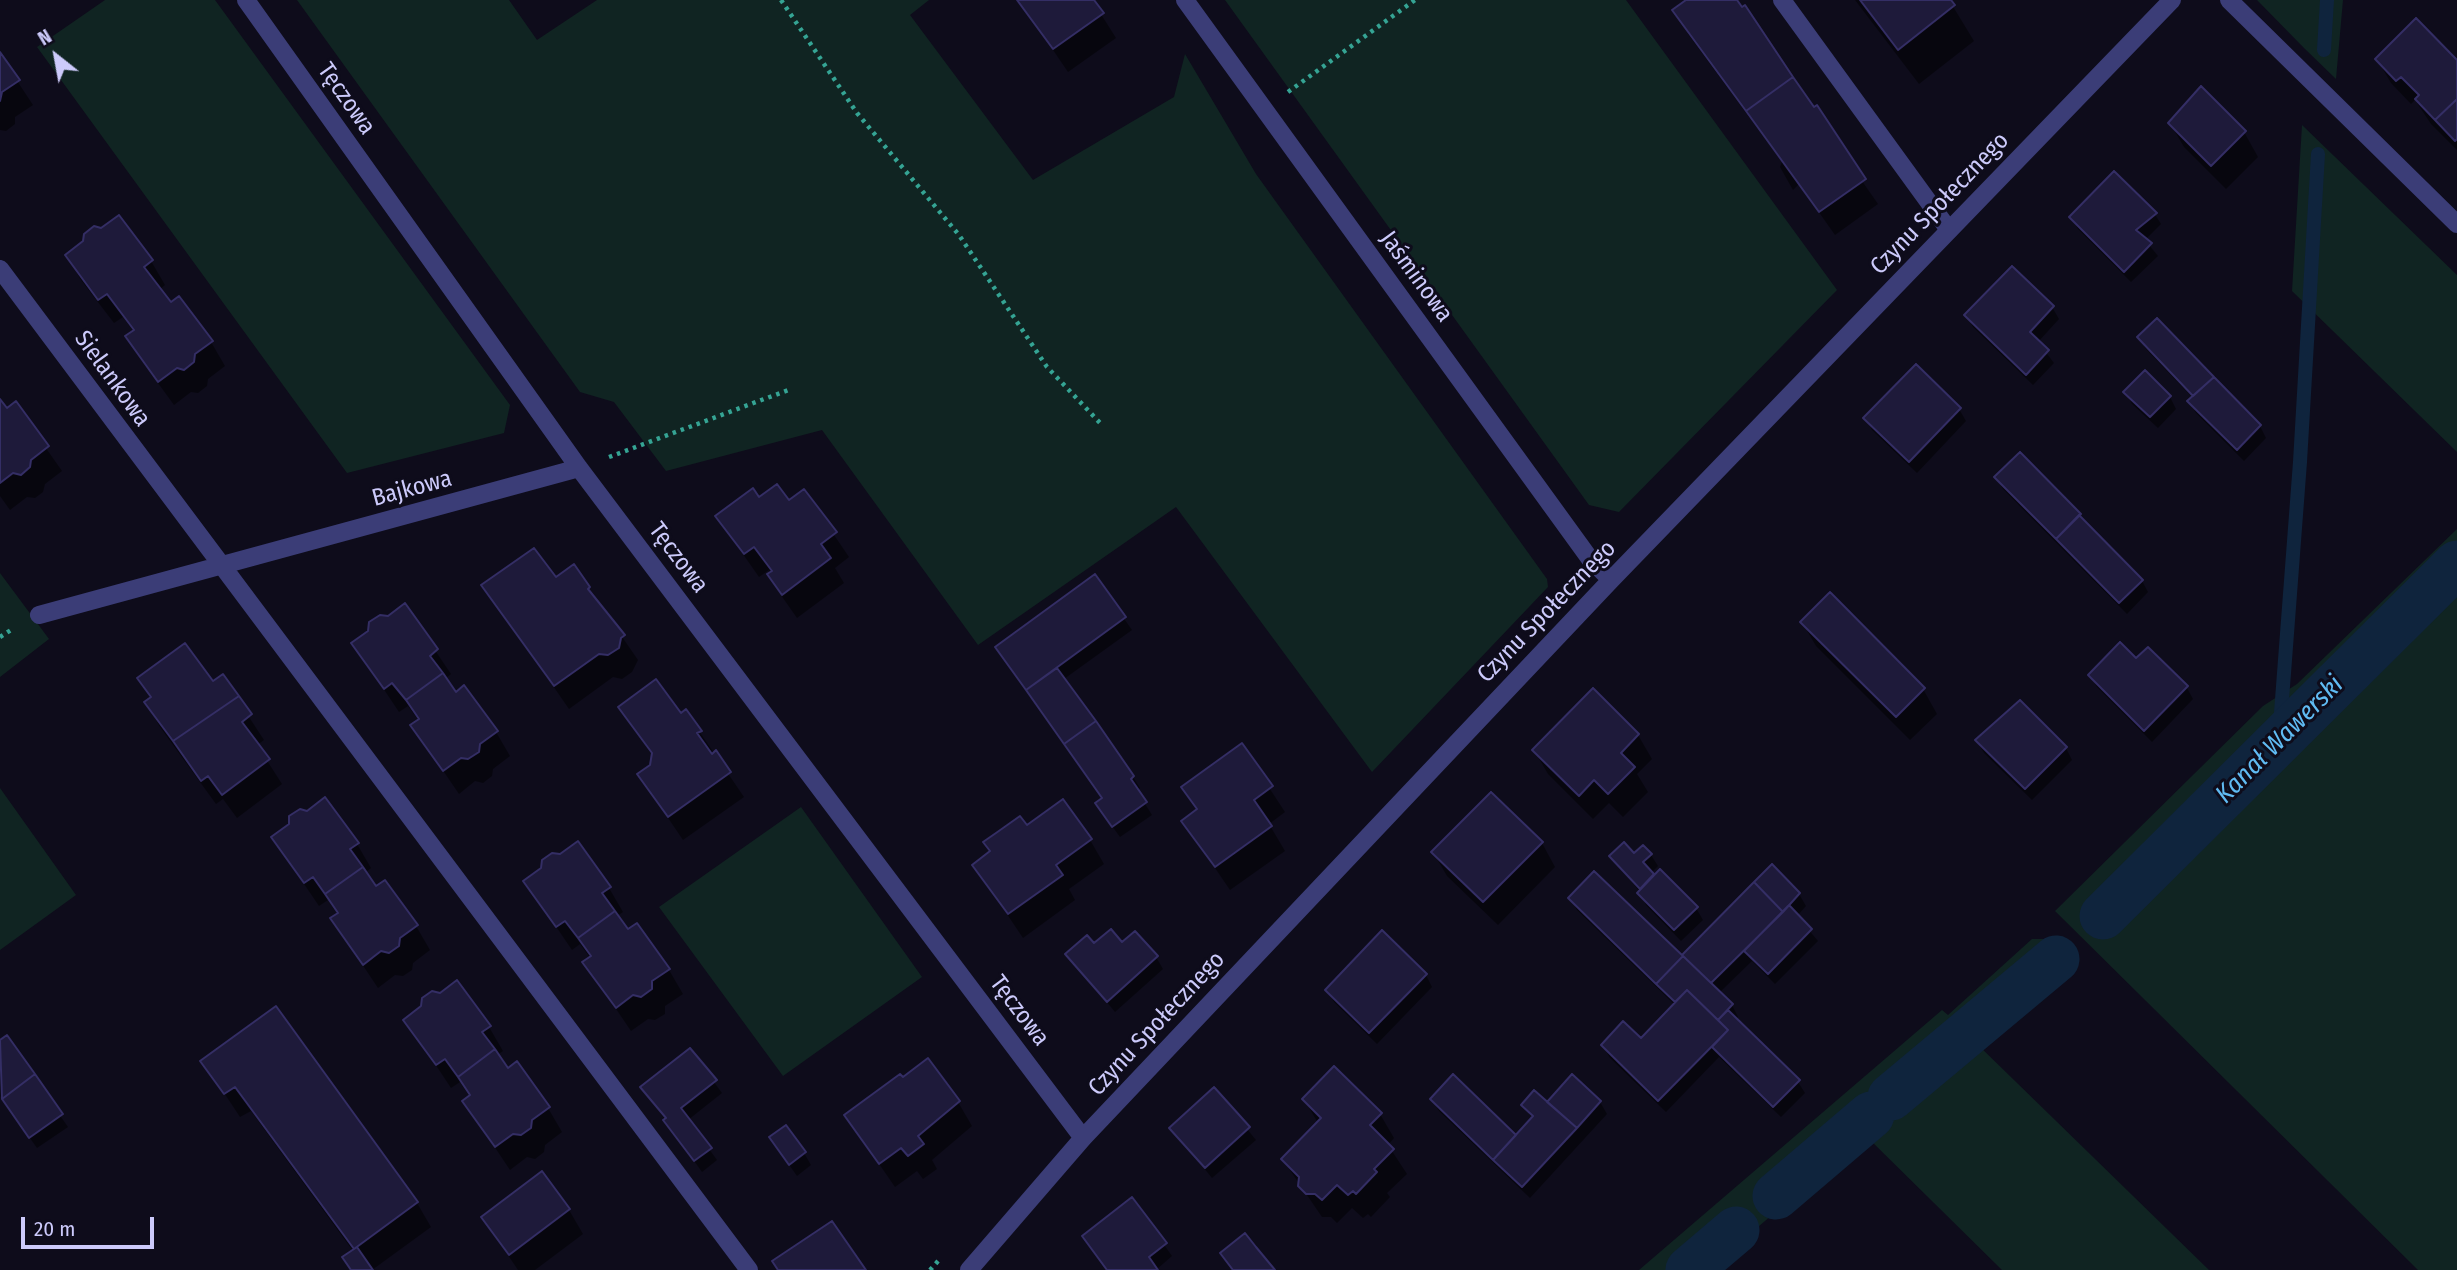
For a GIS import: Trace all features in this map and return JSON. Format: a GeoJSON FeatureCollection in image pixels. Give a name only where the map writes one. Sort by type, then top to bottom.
{"type":"FeatureCollection","features":[{"type":"Feature","properties":{"kind":"street","name":"Tęczowa"},"geometry":{"type":"LineString","coordinates":[[246,0],[579,468],[1083,1138]]}},
{"type":"Feature","properties":{"kind":"street","name":"Jaśminowa"},"geometry":{"type":"LineString","coordinates":[[1185,0],[1590,559],[1611,580]]}},
{"type":"Feature","properties":{"kind":"street"},"geometry":{"type":"LineString","coordinates":[[1782,0],[1949,230]]}},
{"type":"Feature","properties":{"kind":"street","name":"Czynu Społecznego"},"geometry":{"type":"LineString","coordinates":[[969,1270],[1083,1138],[1611,580],[2172,0]]}},
{"type":"Feature","properties":{"kind":"street"},"geometry":{"type":"LineString","coordinates":[[2229,0],[2457,224]]}},
{"type":"Feature","properties":{"kind":"street","name":"Sielankowa"},"geometry":{"type":"LineString","coordinates":[[0,269],[749,1270]]}},
{"type":"Feature","properties":{"kind":"street","name":"Bajkowa"},"geometry":{"type":"LineString","coordinates":[[39,615],[579,468]]}},
{"type":"Feature","properties":{"kind":"path"},"geometry":{"type":"LineString","coordinates":[[781,0],[857,113],[959,235],[1047,367],[1102,425]]}},
{"type":"Feature","properties":{"kind":"path"},"geometry":{"type":"LineString","coordinates":[[1265,109],[1415,0]]}},
{"type":"Feature","properties":{"kind":"path"},"geometry":{"type":"LineString","coordinates":[[579,468],[792,389]]}},
{"type":"Feature","properties":{"kind":"green space"},"geometry":{"type":"Polygon","coordinates":[[[105,0],[215,0],[510,405],[504,433],[347,473],[37,47],[105,0]]]}},
{"type":"Feature","properties":{"kind":"green space"},"geometry":{"type":"Polygon","coordinates":[[[297,0],[509,0],[537,40],[597,0],[929,0],[910,15],[1033,180],[1174,97],[1185,54],[1256,174],[1547,579],[1548,587],[1372,772],[1176,507],[978,645],[822,430],[666,471],[614,402],[580,392],[297,0]]]}},
{"type":"Feature","properties":{"kind":"green space"},"geometry":{"type":"Polygon","coordinates":[[[1225,0],[1626,0],[1837,290],[1619,512],[1589,505],[1225,0]]]}},
{"type":"Feature","properties":{"kind":"green space"},"geometry":{"type":"Polygon","coordinates":[[[2257,0],[2343,0],[2336,79],[2304,48],[2257,0]]]}},
{"type":"Feature","properties":{"kind":"green space"},"geometry":{"type":"Polygon","coordinates":[[[2302,125],[2457,275],[2457,452],[2292,291],[2302,125]]]}},
{"type":"Feature","properties":{"kind":"green space"},"geometry":{"type":"Polygon","coordinates":[[[2457,529],[2457,1270],[2418,1270],[2055,911],[2263,706],[2297,684],[2457,529]]]}},
{"type":"Feature","properties":{"kind":"green space"},"geometry":{"type":"Polygon","coordinates":[[[0,573],[49,639],[0,677],[0,573]]]}},
{"type":"Feature","properties":{"kind":"green space"},"geometry":{"type":"Polygon","coordinates":[[[0,788],[76,895],[0,950],[0,788]]]}},
{"type":"Feature","properties":{"kind":"green space"},"geometry":{"type":"Polygon","coordinates":[[[801,807],[922,977],[783,1076],[659,907],[801,807]]]}},
{"type":"Feature","properties":{"kind":"green space"},"geometry":{"type":"Polygon","coordinates":[[[2032,939],[2047,939],[2060,964],[1975,1042],[2209,1270],[2002,1270],[1865,1135],[1708,1270],[1639,1270],[1942,1010],[1948,1015],[2032,939]]]}},
{"type":"Feature","properties":{"kind":"building"},"geometry":{"type":"Polygon","coordinates":[[[1017,0],[1094,0],[1104,13],[1053,49],[1017,0]]]}},
{"type":"Feature","properties":{"kind":"building"},"geometry":{"type":"Polygon","coordinates":[[[1686,0],[1737,0],[1742,7],[1745,5],[1793,77],[1746,111],[1672,10],[1686,0]]]}},
{"type":"Feature","properties":{"kind":"building"},"geometry":{"type":"Polygon","coordinates":[[[1860,0],[1951,0],[1955,5],[1898,50],[1860,0]]]}},
{"type":"Feature","properties":{"kind":"building"},"geometry":{"type":"Polygon","coordinates":[[[2416,18],[2457,60],[2457,99],[2435,120],[2415,99],[2419,95],[2401,77],[2396,81],[2375,59],[2416,18]]]}},
{"type":"Feature","properties":{"kind":"building"},"geometry":{"type":"Polygon","coordinates":[[[0,52],[20,80],[2,92],[0,101],[0,52]]]}},
{"type":"Feature","properties":{"kind":"building"},"geometry":{"type":"Polygon","coordinates":[[[1793,77],[1814,107],[1817,105],[1866,179],[1819,212],[1746,111],[1793,77]]]}},
{"type":"Feature","properties":{"kind":"building"},"geometry":{"type":"Polygon","coordinates":[[[2201,86],[2246,131],[2211,166],[2168,123],[2201,86]]]}},
{"type":"Feature","properties":{"kind":"building"},"geometry":{"type":"Polygon","coordinates":[[[2457,99],[2457,139],[2455,141],[2435,120],[2457,99]]]}},
{"type":"Feature","properties":{"kind":"building"},"geometry":{"type":"Polygon","coordinates":[[[2114,171],[2157,213],[2136,230],[2152,243],[2124,272],[2069,217],[2114,171]]]}},
{"type":"Feature","properties":{"kind":"building"},"geometry":{"type":"Polygon","coordinates":[[[119,215],[153,260],[144,267],[171,302],[179,296],[213,341],[195,354],[194,362],[184,370],[177,368],[158,382],[125,336],[134,330],[107,294],[98,300],[65,255],[83,241],[84,234],[94,226],[101,228],[119,215]]]}},
{"type":"Feature","properties":{"kind":"building"},"geometry":{"type":"Polygon","coordinates":[[[2012,266],[2054,306],[2030,332],[2049,350],[2026,375],[1964,315],[2012,266]]]}},
{"type":"Feature","properties":{"kind":"building"},"geometry":{"type":"Polygon","coordinates":[[[2157,318],[2214,377],[2193,396],[2137,337],[2157,318]]]}},
{"type":"Feature","properties":{"kind":"building"},"geometry":{"type":"Polygon","coordinates":[[[1916,364],[1961,408],[1909,462],[1863,418],[1916,364]]]}},
{"type":"Feature","properties":{"kind":"building"},"geometry":{"type":"Polygon","coordinates":[[[2145,370],[2171,396],[2150,417],[2123,392],[2145,370]]]}},
{"type":"Feature","properties":{"kind":"building"},"geometry":{"type":"Polygon","coordinates":[[[2214,377],[2261,425],[2237,450],[2187,401],[2214,377]]]}},
{"type":"Feature","properties":{"kind":"building"},"geometry":{"type":"Polygon","coordinates":[[[0,399],[7,408],[16,401],[49,446],[31,460],[30,467],[21,475],[13,473],[0,483],[0,399]]]}},
{"type":"Feature","properties":{"kind":"building"},"geometry":{"type":"Polygon","coordinates":[[[2020,452],[2081,514],[2056,539],[1994,477],[2020,452]]]}},
{"type":"Feature","properties":{"kind":"building"},"geometry":{"type":"Polygon","coordinates":[[[777,484],[789,500],[804,489],[837,532],[821,544],[831,558],[782,595],[767,574],[772,571],[754,547],[744,554],[715,516],[753,488],[759,497],[777,484]]]}},
{"type":"Feature","properties":{"kind":"building"},"geometry":{"type":"Polygon","coordinates":[[[2079,515],[2143,580],[2119,603],[2056,539],[2079,515]]]}},
{"type":"Feature","properties":{"kind":"building"},"geometry":{"type":"Polygon","coordinates":[[[534,548],[556,577],[574,564],[590,587],[588,589],[625,635],[621,638],[619,648],[608,655],[599,654],[554,686],[481,585],[534,548]]]}},
{"type":"Feature","properties":{"kind":"building"},"geometry":{"type":"Polygon","coordinates":[[[1095,574],[1126,617],[1026,690],[995,647],[1095,574]]]}},
{"type":"Feature","properties":{"kind":"building"},"geometry":{"type":"Polygon","coordinates":[[[1830,592],[1925,688],[1896,717],[1800,622],[1830,592]]]}},
{"type":"Feature","properties":{"kind":"building"},"geometry":{"type":"Polygon","coordinates":[[[405,603],[438,649],[430,656],[443,673],[406,700],[392,683],[384,689],[351,643],[368,631],[369,622],[380,615],[388,616],[405,603]]]}},
{"type":"Feature","properties":{"kind":"building"},"geometry":{"type":"Polygon","coordinates":[[[2120,642],[2136,658],[2148,647],[2188,686],[2144,731],[2088,675],[2120,642]]]}},
{"type":"Feature","properties":{"kind":"building"},"geometry":{"type":"Polygon","coordinates":[[[185,643],[213,681],[223,674],[239,696],[173,741],[144,702],[151,697],[137,678],[185,643]]]}},
{"type":"Feature","properties":{"kind":"building"},"geometry":{"type":"Polygon","coordinates":[[[1057,668],[1096,721],[1064,744],[1026,690],[1057,668]]]}},
{"type":"Feature","properties":{"kind":"building"},"geometry":{"type":"Polygon","coordinates":[[[443,673],[456,692],[464,685],[498,731],[480,744],[479,752],[468,759],[461,758],[443,771],[410,725],[419,719],[406,700],[443,673]]]}},
{"type":"Feature","properties":{"kind":"building"},"geometry":{"type":"Polygon","coordinates":[[[656,679],[681,713],[686,709],[702,731],[697,733],[712,754],[716,750],[731,772],[668,817],[637,774],[650,765],[652,753],[618,707],[656,679]]]}},
{"type":"Feature","properties":{"kind":"building"},"geometry":{"type":"Polygon","coordinates":[[[1593,688],[1639,734],[1621,753],[1635,767],[1608,794],[1594,780],[1579,796],[1532,750],[1593,688]]]}},
{"type":"Feature","properties":{"kind":"building"},"geometry":{"type":"Polygon","coordinates":[[[239,696],[252,714],[242,722],[270,759],[222,795],[208,776],[201,781],[173,741],[239,696]]]}},
{"type":"Feature","properties":{"kind":"building"},"geometry":{"type":"Polygon","coordinates":[[[2020,700],[2067,747],[2025,789],[1975,740],[2020,700]]]}},
{"type":"Feature","properties":{"kind":"building"},"geometry":{"type":"Polygon","coordinates":[[[1096,721],[1134,776],[1131,779],[1147,802],[1112,827],[1095,803],[1102,798],[1064,744],[1096,721]]]}},
{"type":"Feature","properties":{"kind":"building"},"geometry":{"type":"Polygon","coordinates":[[[1242,743],[1273,786],[1254,800],[1272,826],[1215,867],[1181,821],[1197,809],[1181,787],[1242,743]]]}},
{"type":"Feature","properties":{"kind":"building"},"geometry":{"type":"Polygon","coordinates":[[[1491,792],[1543,842],[1483,902],[1431,852],[1491,792]]]}},
{"type":"Feature","properties":{"kind":"building"},"geometry":{"type":"Polygon","coordinates":[[[325,797],[359,843],[350,849],[363,867],[325,894],[313,877],[304,883],[271,837],[289,824],[289,816],[300,809],[307,811],[325,797]]]}},
{"type":"Feature","properties":{"kind":"building"},"geometry":{"type":"Polygon","coordinates":[[[1063,799],[1092,839],[1056,865],[1063,875],[1008,914],[972,865],[990,851],[983,842],[1020,816],[1027,825],[1063,799]]]}},
{"type":"Feature","properties":{"kind":"building"},"geometry":{"type":"Polygon","coordinates":[[[578,841],[611,887],[602,893],[615,911],[578,938],[565,921],[556,927],[523,881],[541,868],[542,860],[552,853],[560,854],[578,841]]]}},
{"type":"Feature","properties":{"kind":"building"},"geometry":{"type":"Polygon","coordinates":[[[1624,842],[1634,853],[1643,845],[1652,854],[1643,862],[1654,874],[1640,889],[1609,856],[1624,842]]]}},
{"type":"Feature","properties":{"kind":"building"},"geometry":{"type":"Polygon","coordinates":[[[1772,864],[1800,893],[1783,912],[1754,882],[1772,864]]]}},
{"type":"Feature","properties":{"kind":"building"},"geometry":{"type":"Polygon","coordinates":[[[363,867],[376,886],[385,880],[418,925],[400,938],[399,946],[389,953],[381,951],[363,965],[330,918],[338,913],[325,894],[363,867]]]}},
{"type":"Feature","properties":{"kind":"building"},"geometry":{"type":"Polygon","coordinates":[[[1660,869],[1698,907],[1674,930],[1637,893],[1660,869]]]}},
{"type":"Feature","properties":{"kind":"building"},"geometry":{"type":"Polygon","coordinates":[[[1594,871],[1683,956],[1656,984],[1568,898],[1594,871]]]}},
{"type":"Feature","properties":{"kind":"building"},"geometry":{"type":"Polygon","coordinates":[[[1754,882],[1783,912],[1711,983],[1682,955],[1754,882]]]}},
{"type":"Feature","properties":{"kind":"building"},"geometry":{"type":"Polygon","coordinates":[[[1789,905],[1812,929],[1768,974],[1744,951],[1789,905]]]}},
{"type":"Feature","properties":{"kind":"building"},"geometry":{"type":"Polygon","coordinates":[[[615,911],[628,929],[637,923],[670,969],[652,981],[652,989],[641,997],[633,995],[616,1008],[582,962],[591,956],[578,938],[615,911]]]}},
{"type":"Feature","properties":{"kind":"building"},"geometry":{"type":"Polygon","coordinates":[[[1111,929],[1122,942],[1135,931],[1158,956],[1107,1002],[1065,954],[1087,935],[1094,943],[1111,929]]]}},
{"type":"Feature","properties":{"kind":"building"},"geometry":{"type":"Polygon","coordinates":[[[1382,930],[1427,974],[1369,1033],[1325,990],[1382,930]]]}},
{"type":"Feature","properties":{"kind":"building"},"geometry":{"type":"Polygon","coordinates":[[[1683,956],[1733,1004],[1718,1020],[1687,990],[1675,1002],[1656,984],[1683,956]]]}},
{"type":"Feature","properties":{"kind":"building"},"geometry":{"type":"Polygon","coordinates":[[[457,980],[491,1026],[482,1032],[495,1049],[458,1077],[445,1059],[436,1065],[403,1020],[421,1006],[422,998],[432,991],[440,993],[457,980]]]}},
{"type":"Feature","properties":{"kind":"building"},"geometry":{"type":"Polygon","coordinates":[[[1687,990],[1728,1030],[1658,1101],[1601,1045],[1623,1021],[1641,1038],[1687,990]]]}},
{"type":"Feature","properties":{"kind":"building"},"geometry":{"type":"Polygon","coordinates":[[[276,1006],[418,1202],[354,1249],[235,1087],[224,1094],[200,1061],[276,1006]]]}},
{"type":"Feature","properties":{"kind":"building"},"geometry":{"type":"Polygon","coordinates":[[[1728,1010],[1800,1080],[1773,1107],[1712,1047],[1728,1030],[1718,1020],[1728,1010]]]}},
{"type":"Feature","properties":{"kind":"building"},"geometry":{"type":"Polygon","coordinates":[[[7,1035],[35,1074],[2,1099],[0,1040],[7,1035]]]}},
{"type":"Feature","properties":{"kind":"building"},"geometry":{"type":"Polygon","coordinates":[[[690,1048],[717,1080],[681,1108],[712,1148],[694,1161],[663,1120],[666,1118],[640,1087],[690,1048]]]}},
{"type":"Feature","properties":{"kind":"building"},"geometry":{"type":"Polygon","coordinates":[[[495,1049],[508,1068],[517,1061],[550,1107],[532,1120],[531,1128],[521,1135],[513,1134],[495,1147],[462,1101],[470,1095],[458,1077],[495,1049]]]}},
{"type":"Feature","properties":{"kind":"building"},"geometry":{"type":"Polygon","coordinates":[[[928,1058],[960,1101],[918,1136],[924,1144],[908,1156],[901,1148],[879,1164],[844,1115],[900,1074],[903,1077],[928,1058]]]}},
{"type":"Feature","properties":{"kind":"building"},"geometry":{"type":"Polygon","coordinates":[[[1334,1066],[1382,1113],[1370,1125],[1394,1149],[1374,1169],[1377,1172],[1356,1194],[1353,1191],[1348,1195],[1337,1185],[1322,1200],[1315,1194],[1306,1194],[1298,1186],[1299,1177],[1281,1159],[1321,1118],[1302,1099],[1334,1066]]]}},
{"type":"Feature","properties":{"kind":"building"},"geometry":{"type":"Polygon","coordinates":[[[35,1074],[63,1114],[29,1138],[2,1099],[35,1074]]]}},
{"type":"Feature","properties":{"kind":"building"},"geometry":{"type":"Polygon","coordinates":[[[1453,1074],[1516,1135],[1493,1160],[1430,1099],[1453,1074]]]}},
{"type":"Feature","properties":{"kind":"building"},"geometry":{"type":"Polygon","coordinates":[[[1572,1074],[1601,1101],[1577,1128],[1547,1102],[1572,1074]]]}},
{"type":"Feature","properties":{"kind":"building"},"geometry":{"type":"Polygon","coordinates":[[[1214,1087],[1250,1127],[1205,1168],[1169,1128],[1214,1087]]]}},
{"type":"Feature","properties":{"kind":"building"},"geometry":{"type":"Polygon","coordinates":[[[1534,1090],[1577,1128],[1522,1187],[1493,1160],[1533,1116],[1521,1105],[1534,1090]]]}},
{"type":"Feature","properties":{"kind":"building"},"geometry":{"type":"Polygon","coordinates":[[[786,1125],[806,1152],[789,1165],[769,1137],[786,1125]]]}},
{"type":"Feature","properties":{"kind":"building"},"geometry":{"type":"Polygon","coordinates":[[[542,1171],[570,1209],[509,1255],[481,1217],[542,1171]]]}},
{"type":"Feature","properties":{"kind":"building"},"geometry":{"type":"Polygon","coordinates":[[[1132,1197],[1167,1243],[1149,1257],[1158,1270],[1107,1270],[1082,1236],[1132,1197]]]}},
{"type":"Feature","properties":{"kind":"building"},"geometry":{"type":"Polygon","coordinates":[[[832,1221],[866,1270],[778,1270],[772,1261],[832,1221]]]}},
{"type":"Feature","properties":{"kind":"building"},"geometry":{"type":"Polygon","coordinates":[[[1245,1233],[1275,1270],[1233,1270],[1220,1253],[1245,1233]]]}},
{"type":"Feature","properties":{"kind":"building"},"geometry":{"type":"Polygon","coordinates":[[[357,1247],[373,1270],[351,1270],[342,1257],[357,1247]]]}},
{"type":"Feature","properties":{"kind":"waterway"},"geometry":{"type":"LineString","coordinates":[[2324,50],[2327,0]]}},
{"type":"Feature","properties":{"kind":"waterway"},"geometry":{"type":"LineString","coordinates":[[2279,739],[2300,462],[2318,154]]}},
{"type":"Feature","properties":{"kind":"waterway","name":"Kanał Wawerski"},"geometry":{"type":"LineString","coordinates":[[2103,916],[2457,564]]}},
{"type":"Feature","properties":{"kind":"waterway","name":"Kanał Wawerski"},"geometry":{"type":"LineString","coordinates":[[1891,1097],[2056,959]]}},
{"type":"Feature","properties":{"kind":"waterway","name":"Kanał Wawerski"},"geometry":{"type":"LineString","coordinates":[[1776,1196],[1871,1115]]}},
{"type":"Feature","properties":{"kind":"waterway","name":"Kanał Wawerski"},"geometry":{"type":"LineString","coordinates":[[1689,1270],[1736,1230]]}}]}
